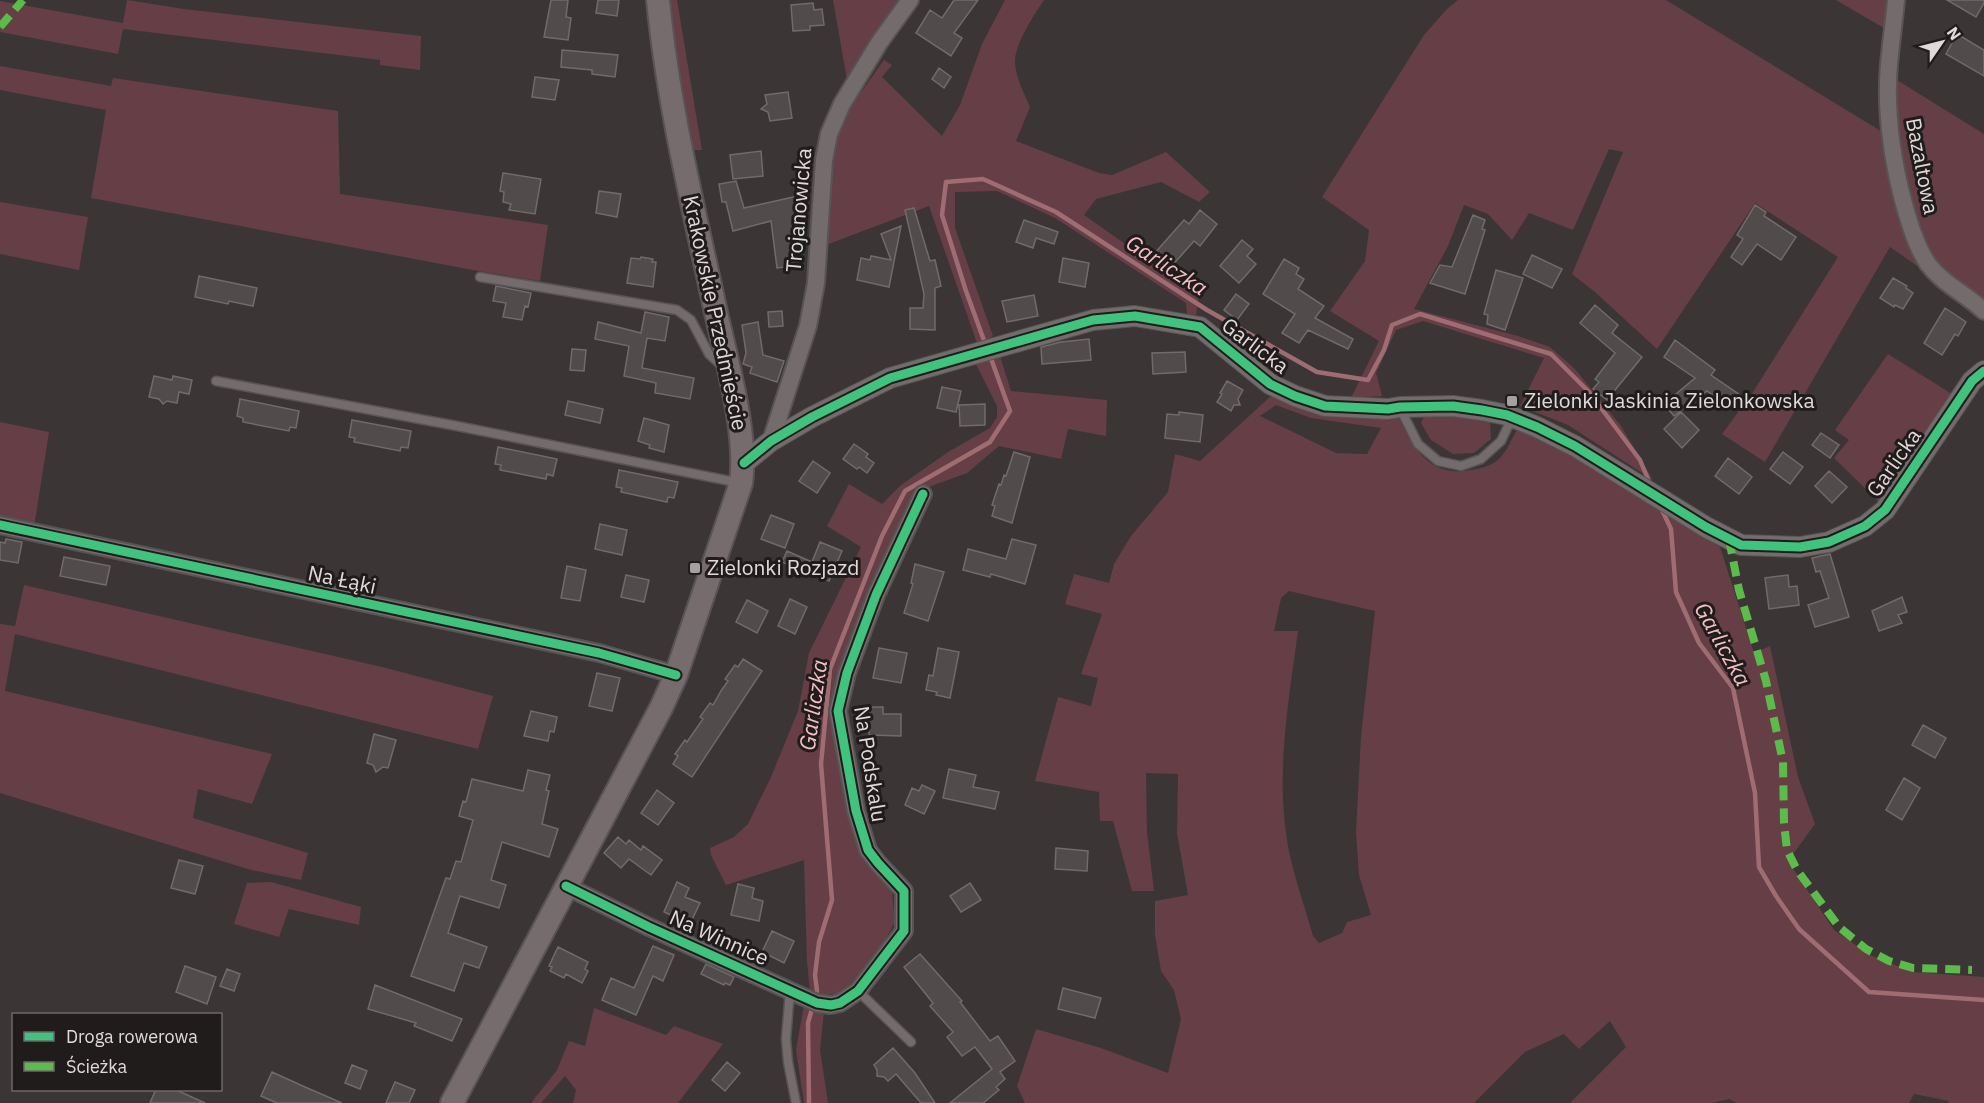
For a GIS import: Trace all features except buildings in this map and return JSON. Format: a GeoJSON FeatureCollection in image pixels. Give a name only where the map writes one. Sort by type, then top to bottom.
{"type":"FeatureCollection","features":[{"type":"Feature","properties":{"kind":"main road","name":"Krakowskie Przedmieście"},"geometry":{"type":"LineString","coordinates":[[452,1103],[676,675],[743,473],[729,373],[683,160],[662,46],[658,0]]}},
{"type":"Feature","properties":{"kind":"street","name":"Trojanowicka"},"geometry":{"type":"LineString","coordinates":[[771,441],[808,326],[816,283],[824,160],[829,134],[842,104],[879,43],[910,0]]}},
{"type":"Feature","properties":{"kind":"street","name":"Bazaltowa"},"geometry":{"type":"LineString","coordinates":[[1896,0],[1889,65],[1889,118],[1897,178],[1907,214],[1915,240],[1929,264],[1950,286],[1984,310]]}},
{"type":"Feature","properties":{"kind":"street","name":"Garlicka"},"geometry":{"type":"LineString","coordinates":[[743,473],[771,441],[812,417],[890,378],[1093,320],[1135,316],[1200,327],[1270,384],[1295,396],[1325,406],[1388,409],[1462,407],[1513,417],[1553,434],[1741,546],[1800,547],[1829,542],[1865,526],[1885,510],[1972,381],[1984,370]]}},
{"type":"Feature","properties":{"kind":"street","name":"Na Podskalu"},"geometry":{"type":"LineString","coordinates":[[858,991],[903,931],[904,891],[868,850],[856,811],[838,711],[847,673],[876,595],[923,494]]}},
{"type":"Feature","properties":{"kind":"street","name":"Na Łąki"},"geometry":{"type":"LineString","coordinates":[[0,525],[599,652],[676,675]]}},
{"type":"Feature","properties":{"kind":"street","name":"Na Winnice"},"geometry":{"type":"LineString","coordinates":[[566,886],[649,927],[813,1001],[831,1005],[840,1003],[858,991]]}},
{"type":"Feature","properties":{"kind":"lane"},"geometry":{"type":"LineString","coordinates":[[480,277],[677,310],[691,320],[709,354],[729,373]]}},
{"type":"Feature","properties":{"kind":"lane"},"geometry":{"type":"LineString","coordinates":[[216,381],[457,426],[743,473]]}},
{"type":"Feature","properties":{"kind":"lane"},"geometry":{"type":"LineString","coordinates":[[1400,407],[1418,444],[1438,461],[1461,466],[1481,459],[1501,441],[1513,417]]}},
{"type":"Feature","properties":{"kind":"lane"},"geometry":{"type":"LineString","coordinates":[[790,990],[786,1039],[796,1103]]}},
{"type":"Feature","properties":{"kind":"lane"},"geometry":{"type":"LineString","coordinates":[[858,991],[911,1042]]}},
{"type":"Feature","properties":{"kind":"shaded area"},"geometry":{"type":"Polygon","coordinates":[[[127,0],[184,9],[421,36],[420,70],[380,65],[380,60],[123,29],[118,54],[0,32],[0,1],[123,23],[127,0]]]}},
{"type":"Feature","properties":{"kind":"shaded area"},"geometry":{"type":"Polygon","coordinates":[[[666,0],[677,0],[702,150],[689,150],[666,0]]]}},
{"type":"Feature","properties":{"kind":"shaded area"},"geometry":{"type":"Polygon","coordinates":[[[833,0],[899,0],[847,80],[833,0]]]}},
{"type":"Feature","properties":{"kind":"shaded area"},"geometry":{"type":"Polygon","coordinates":[[[1005,0],[1044,0],[1025,30],[1016,56],[1017,74],[1030,107],[1016,141],[1099,173],[1112,175],[1166,152],[1210,192],[1199,202],[1161,182],[1096,199],[1084,215],[1199,296],[1196,315],[1187,314],[1186,303],[1055,218],[997,191],[955,192],[955,228],[993,336],[978,346],[929,206],[826,245],[833,145],[844,116],[884,60],[892,65],[882,77],[942,136],[960,105],[982,44],[1005,0]]]}},
{"type":"Feature","properties":{"kind":"shaded area"},"geometry":{"type":"Polygon","coordinates":[[[1458,0],[1666,0],[1884,133],[1899,212],[1920,268],[1890,247],[1765,462],[1722,434],[1753,392],[1838,257],[1755,203],[1657,349],[1572,274],[1623,152],[1609,149],[1573,230],[1529,213],[1512,240],[1488,214],[1464,205],[1448,246],[1414,309],[1518,336],[1550,347],[1575,369],[1621,426],[1653,480],[1568,425],[1520,406],[1544,358],[1423,321],[1396,330],[1376,373],[1382,396],[1351,398],[1379,341],[1330,311],[1365,261],[1369,230],[1322,197],[1424,35],[1458,0]]]}},
{"type":"Feature","properties":{"kind":"shaded area"},"geometry":{"type":"Polygon","coordinates":[[[1836,0],[1893,0],[1889,31],[1836,0]]]}},
{"type":"Feature","properties":{"kind":"shaded area"},"geometry":{"type":"Polygon","coordinates":[[[0,66],[111,86],[113,78],[338,111],[340,194],[548,225],[540,281],[91,198],[106,110],[0,90],[0,66]]]}},
{"type":"Feature","properties":{"kind":"shaded area"},"geometry":{"type":"Polygon","coordinates":[[[1892,77],[1984,134],[1984,300],[1936,267],[1924,249],[1900,173],[1892,77]]]}},
{"type":"Feature","properties":{"kind":"shaded area"},"geometry":{"type":"Polygon","coordinates":[[[0,202],[88,217],[79,270],[0,254],[0,202]]]}},
{"type":"Feature","properties":{"kind":"shaded area"},"geometry":{"type":"Polygon","coordinates":[[[1888,354],[1952,394],[1879,502],[1834,458],[1849,440],[1835,430],[1888,354]]]}},
{"type":"Feature","properties":{"kind":"shaded area"},"geometry":{"type":"Polygon","coordinates":[[[1000,356],[1011,391],[1107,400],[1106,436],[1068,429],[1061,459],[999,446],[967,473],[915,492],[839,667],[834,712],[859,850],[892,892],[895,922],[878,953],[842,994],[819,994],[810,991],[804,860],[726,885],[711,855],[710,848],[734,837],[748,824],[771,777],[798,711],[809,653],[861,547],[827,526],[849,484],[882,504],[901,485],[948,452],[990,428],[997,417],[997,406],[975,362],[1000,356]]]}},
{"type":"Feature","properties":{"kind":"shaded area"},"geometry":{"type":"Polygon","coordinates":[[[1273,394],[1397,414],[1409,438],[1424,457],[1444,469],[1456,471],[1471,470],[1494,463],[1505,452],[1517,430],[1551,443],[1652,500],[1720,547],[1754,653],[1770,646],[1798,777],[1815,824],[1788,861],[1834,930],[1870,955],[1913,972],[1984,977],[1984,1103],[1948,1103],[1949,1101],[1914,1094],[1909,1103],[1736,1103],[1730,1099],[1711,1103],[1570,1103],[1626,1047],[1610,1021],[1579,1049],[1564,1034],[1525,1052],[1474,1103],[1025,1103],[1017,1086],[1036,1029],[1101,1048],[1168,1073],[1181,1019],[1174,990],[1161,971],[1155,935],[1155,901],[1188,895],[1177,833],[1178,774],[1146,773],[1147,832],[1154,891],[1132,891],[1113,821],[1100,821],[1099,792],[1035,781],[1058,697],[1091,706],[1098,678],[1081,674],[1102,614],[1065,604],[1074,574],[1109,583],[1114,564],[1131,536],[1168,492],[1175,454],[1200,461],[1273,394]],[[1276,405],[1260,416],[1336,453],[1367,454],[1381,428],[1311,418],[1276,405]],[[1289,591],[1281,598],[1274,631],[1298,631],[1284,744],[1285,828],[1298,886],[1313,936],[1319,943],[1342,933],[1347,922],[1371,915],[1359,875],[1356,832],[1361,736],[1375,611],[1289,591]]]}},
{"type":"Feature","properties":{"kind":"shaded area"},"geometry":{"type":"Polygon","coordinates":[[[1425,414],[1468,415],[1490,422],[1491,439],[1474,453],[1453,454],[1431,440],[1421,423],[1425,414]]]}},
{"type":"Feature","properties":{"kind":"shaded area"},"geometry":{"type":"Polygon","coordinates":[[[0,422],[49,432],[34,527],[0,520],[0,422]]]}},
{"type":"Feature","properties":{"kind":"shaded area"},"geometry":{"type":"Polygon","coordinates":[[[24,585],[382,667],[493,696],[478,749],[15,634],[5,691],[272,754],[252,804],[198,789],[193,818],[308,853],[301,880],[251,870],[0,793],[0,624],[15,626],[24,585]]]}},
{"type":"Feature","properties":{"kind":"shaded area"},"geometry":{"type":"Polygon","coordinates":[[[271,882],[361,907],[359,925],[289,909],[279,937],[234,924],[247,883],[271,882]]]}},
{"type":"Feature","properties":{"kind":"shaded area"},"geometry":{"type":"Polygon","coordinates":[[[804,1005],[824,1011],[820,1050],[828,1103],[804,1103],[796,1050],[804,1005]]]}},
{"type":"Feature","properties":{"kind":"shaded area"},"geometry":{"type":"Polygon","coordinates":[[[594,1008],[666,1035],[674,1026],[723,1044],[678,1103],[573,1103],[576,1090],[565,1076],[541,1103],[531,1103],[557,1070],[569,1041],[585,1046],[594,1008]]]}},
{"type":"Feature","properties":{"kind":"waterway","name":"Garliczka"},"geometry":{"type":"LineString","coordinates":[[986,346],[942,215],[946,182],[983,179],[1056,212],[1207,310],[1317,372],[1368,380],[1384,350],[1392,325],[1420,314],[1551,354],[1589,392],[1640,460],[1650,484]]}},
{"type":"Feature","properties":{"kind":"waterway","name":"Garliczka"},"geometry":{"type":"LineString","coordinates":[[809,1103],[808,1023],[817,991],[815,975],[819,942],[832,900],[821,764],[830,669],[882,536],[905,491],[990,442],[1010,411],[989,353]]}},
{"type":"Feature","properties":{"kind":"waterway","name":"Garliczka"},"geometry":{"type":"LineString","coordinates":[[1661,508],[1671,529],[1676,592],[1699,643],[1733,688],[1755,793],[1759,867],[1776,896],[1799,929],[1869,992],[1984,1000]]}},
{"type":"Feature","properties":{"kind":"marked path"},"geometry":{"type":"LineString","coordinates":[[0,27],[23,0]]}},
{"type":"Feature","properties":{"kind":"marked path"},"geometry":{"type":"LineString","coordinates":[[1729,539],[1739,590],[1766,681],[1783,762],[1787,850],[1797,870],[1839,927],[1866,949],[1889,961],[1913,968],[1972,970]]}},
{"type":"Feature","properties":{"kind":"cycle path"},"geometry":{"type":"LineString","coordinates":[[744,463],[771,441],[812,417],[890,378],[1093,320],[1135,316],[1200,327],[1270,384],[1295,396],[1325,406],[1388,409],[1453,406],[1507,415],[1575,446],[1706,527],[1741,545],[1800,547],[1829,542],[1865,526],[1885,510],[1972,381],[1984,371]]}},
{"type":"Feature","properties":{"kind":"cycle path"},"geometry":{"type":"LineString","coordinates":[[566,886],[649,927],[817,1003],[831,1005],[840,1003],[858,991],[904,931],[904,891],[868,850],[856,811],[838,711],[847,673],[876,595],[923,494]]}},
{"type":"Feature","properties":{"kind":"cycle path"},"geometry":{"type":"LineString","coordinates":[[0,525],[599,653],[676,675]]}},
{"type":"Feature","properties":{"kind":"place","name":"Zielonki Jaskinia Zielonkowska"},"geometry":{"type":"Point","coordinates":[1512,401]}},
{"type":"Feature","properties":{"kind":"place","name":"Zielonki Rozjazd"},"geometry":{"type":"Point","coordinates":[695,568]}}]}
